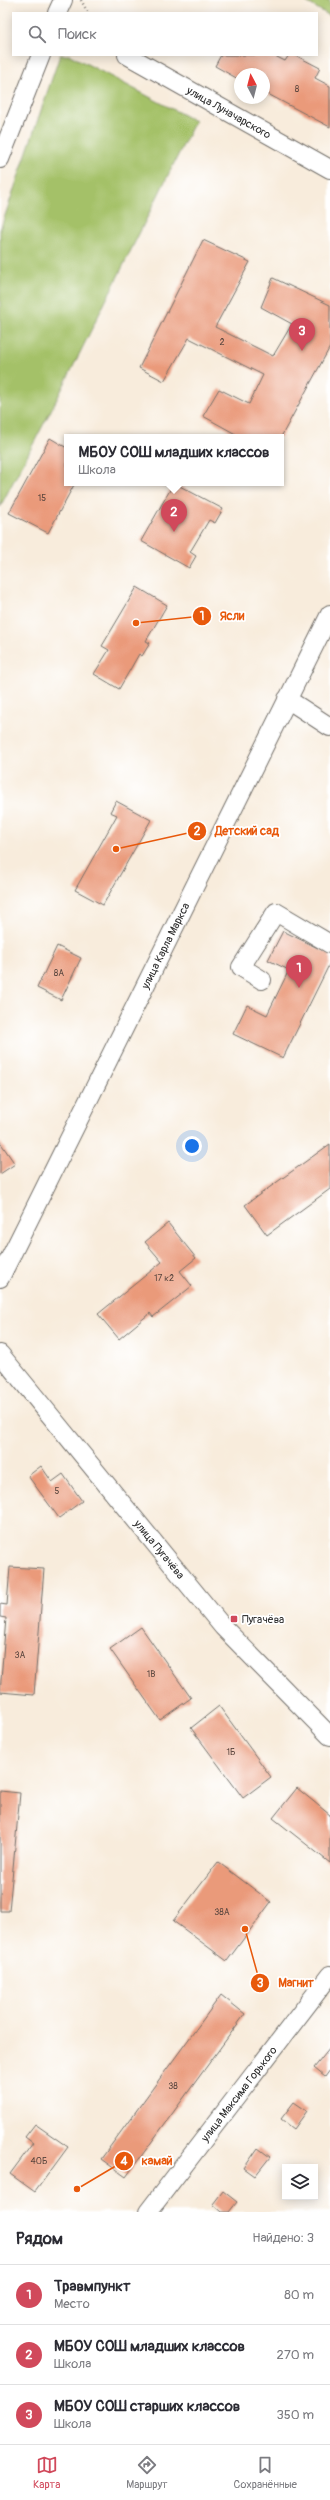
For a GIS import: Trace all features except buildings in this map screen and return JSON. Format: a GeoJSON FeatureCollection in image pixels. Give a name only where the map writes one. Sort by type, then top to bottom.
{"type":"FeatureCollection","features":[{"type":"Feature","properties":{"kind":"street"},"geometry":{"type":"LineString","coordinates":[[52,0],[57,12]]}},
{"type":"Feature","properties":{"kind":"street"},"geometry":{"type":"LineString","coordinates":[[57,12],[63,0]]}},
{"type":"Feature","properties":{"kind":"street"},"geometry":{"type":"LineString","coordinates":[[0,159],[41,56]]}},
{"type":"Feature","properties":{"kind":"street","name":"улица Луначарского"},"geometry":{"type":"LineString","coordinates":[[129,56],[330,169]]}},
{"type":"Feature","properties":{"kind":"street","name":"улица Карла Маркса"},"geometry":{"type":"LineString","coordinates":[[0,1278],[330,614]]}},
{"type":"Feature","properties":{"kind":"street"},"geometry":{"type":"LineString","coordinates":[[287,699],[330,727]]}},
{"type":"Feature","properties":{"kind":"street"},"geometry":{"type":"LineString","coordinates":[[262,980],[241,967],[276,912],[330,944]]}},
{"type":"Feature","properties":{"kind":"street","name":"улица Пугачёва"},"geometry":{"type":"LineString","coordinates":[[0,1354],[223,1627],[330,1736]]}},
{"type":"Feature","properties":{"kind":"street","name":"улица Максима Горького"},"geometry":{"type":"LineString","coordinates":[[148,2212],[330,1975]]}},
{"type":"Feature","properties":{"kind":"path"},"geometry":{"type":"LineString","coordinates":[[81,0],[87,12]]}},
{"type":"Feature","properties":{"kind":"green space"},"geometry":{"type":"Polygon","coordinates":[[[303,0],[330,0],[330,16],[303,0]]]}},
{"type":"Feature","properties":{"kind":"green space"},"geometry":{"type":"Polygon","coordinates":[[[60,56],[72,56],[195,121],[59,395],[0,507],[0,230],[60,56]]]}},
{"type":"Feature","properties":{"kind":"place","name":"МБОУ СОШ старших классов"},"geometry":{"type":"Point","coordinates":[302,351]}},
{"type":"Feature","properties":{"kind":"place","name":"МБОУ СОШ младших классов"},"geometry":{"type":"Point","coordinates":[174,532]}},
{"type":"Feature","properties":{"kind":"place","name":"Ясли"},"geometry":{"type":"Point","coordinates":[136,623]}},
{"type":"Feature","properties":{"kind":"place","name":"Детский сад"},"geometry":{"type":"Point","coordinates":[116,849]}},
{"type":"Feature","properties":{"kind":"place","name":"Травмпункт"},"geometry":{"type":"Point","coordinates":[299,988]}},
{"type":"Feature","properties":{"kind":"place","name":"Пугачёва"},"geometry":{"type":"Point","coordinates":[234,1619]}},
{"type":"Feature","properties":{"kind":"place","name":"Магнит"},"geometry":{"type":"Point","coordinates":[245,1929]}},
{"type":"Feature","properties":{"kind":"place","name":"камай"},"geometry":{"type":"Point","coordinates":[77,2189]}}]}
